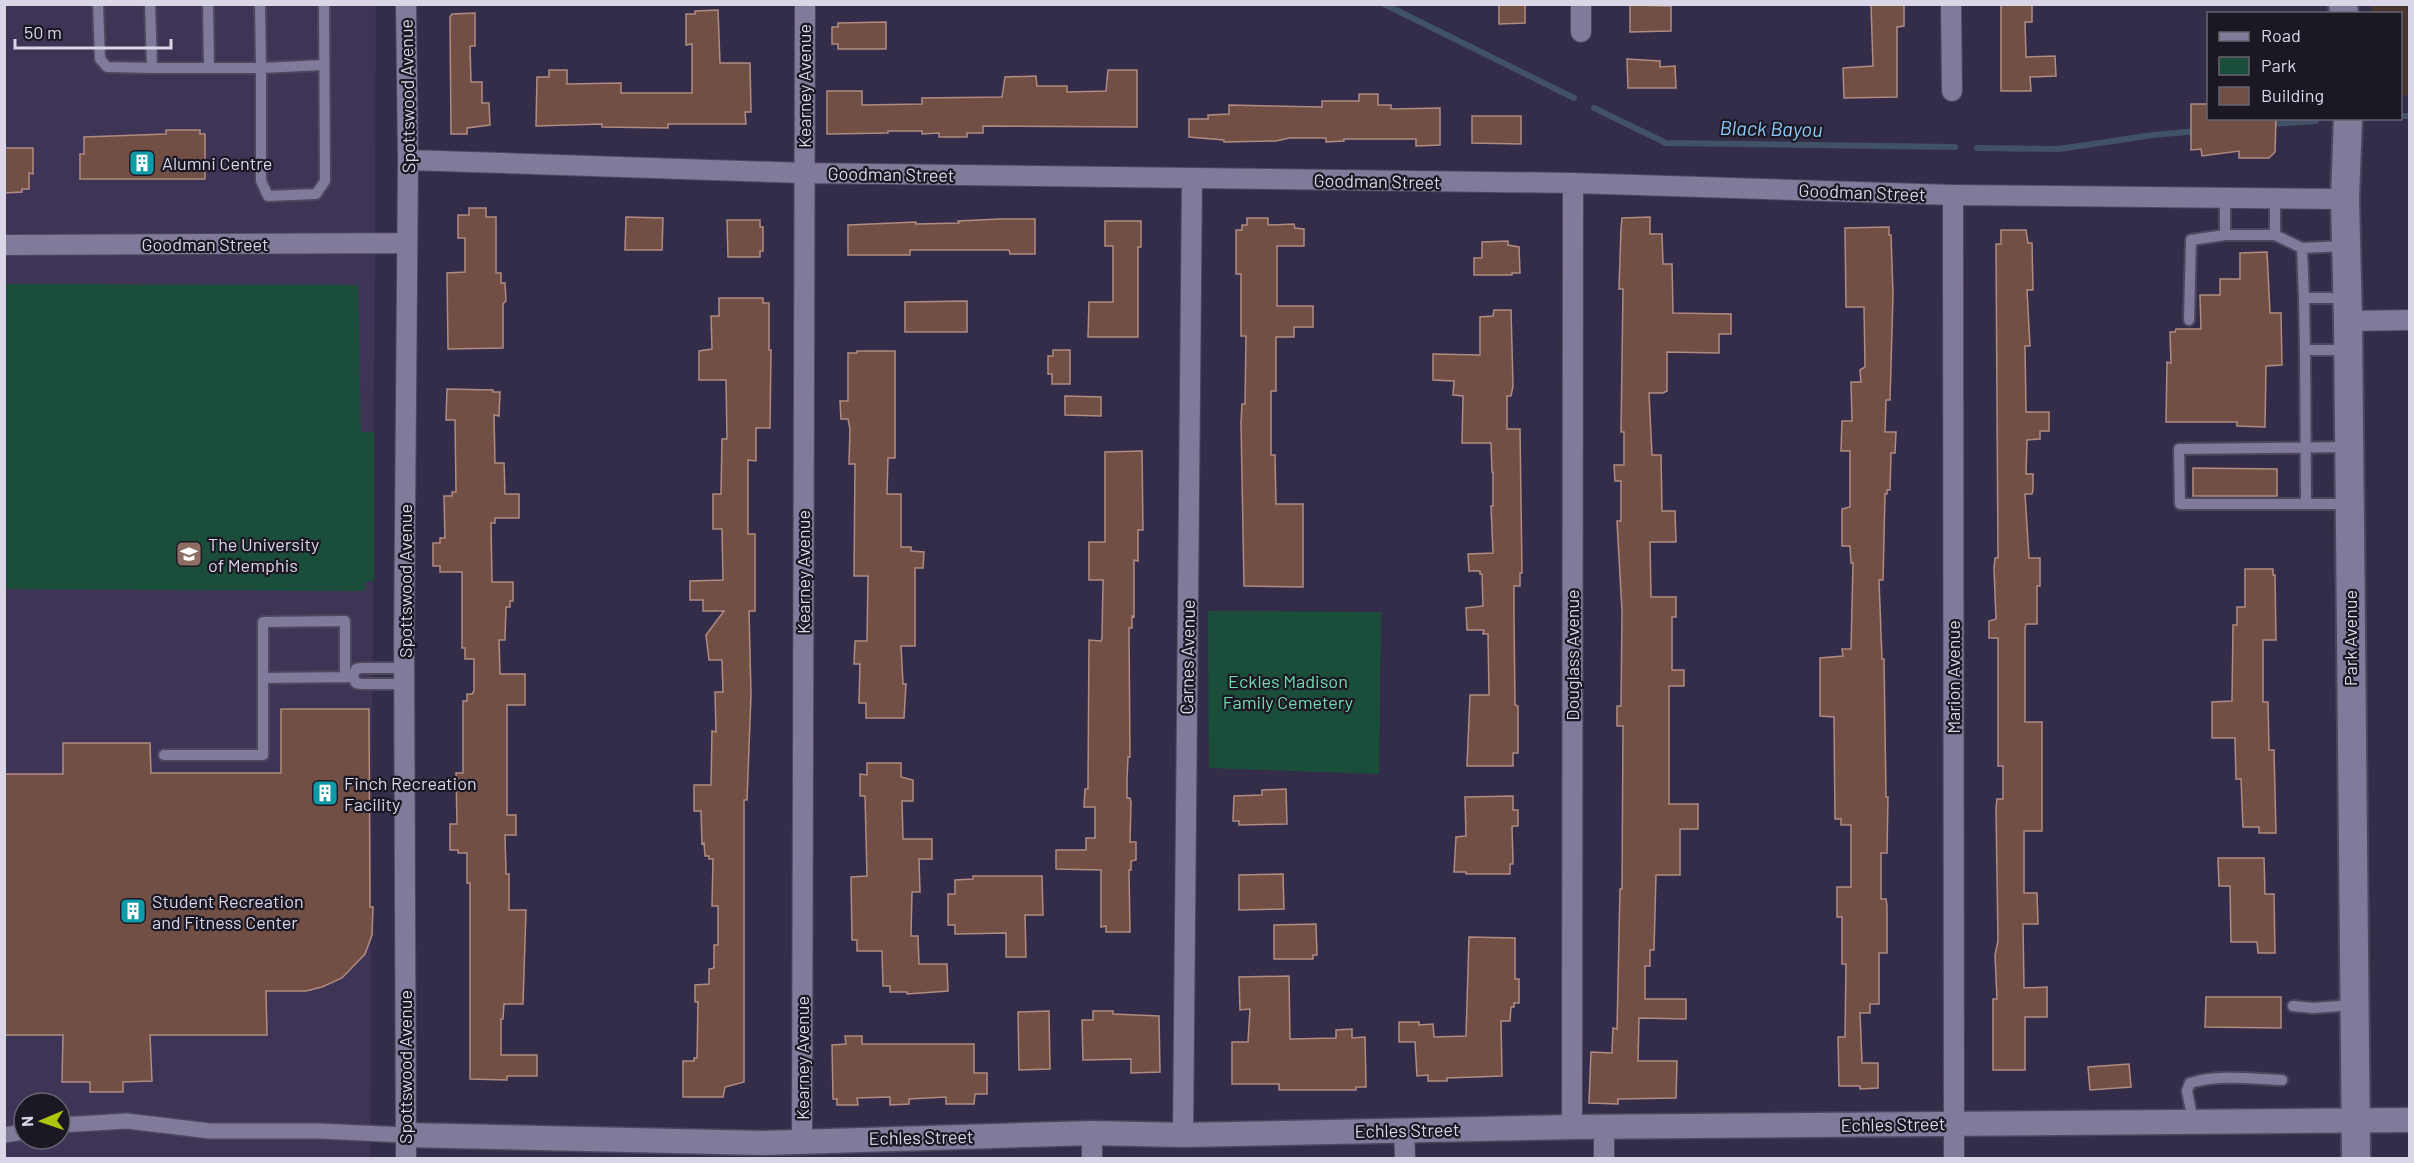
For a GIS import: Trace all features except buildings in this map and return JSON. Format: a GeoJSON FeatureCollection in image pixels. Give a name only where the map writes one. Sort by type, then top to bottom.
{"type":"FeatureCollection","features":[{"type":"Feature","properties":{"kind":"main road","name":"Park Avenue"},"geometry":{"type":"LineString","coordinates":[[2348,120],[2345,246],[2348,309],[2356,1158]]}},
{"type":"Feature","properties":{"kind":"street","name":"Spottswood Avenue"},"geometry":{"type":"LineString","coordinates":[[405,1147],[404,676],[408,160],[406,4]]}},
{"type":"Feature","properties":{"kind":"street","name":"Kearney Avenue"},"geometry":{"type":"LineString","coordinates":[[802,1140],[805,4]]}},
{"type":"Feature","properties":{"kind":"street"},"geometry":{"type":"LineString","coordinates":[[1581,4],[1581,32]]}},
{"type":"Feature","properties":{"kind":"street"},"geometry":{"type":"LineString","coordinates":[[1951,4],[1952,91]]}},
{"type":"Feature","properties":{"kind":"street","name":"Goodman Street"},"geometry":{"type":"LineString","coordinates":[[408,160],[804,173],[1573,183],[1953,195],[2345,199]]}},
{"type":"Feature","properties":{"kind":"street","name":"Carnes Avenue"},"geometry":{"type":"LineString","coordinates":[[1183,1135],[1192,179]]}},
{"type":"Feature","properties":{"kind":"street","name":"Douglass Avenue"},"geometry":{"type":"LineString","coordinates":[[1572,1127],[1573,183]]}},
{"type":"Feature","properties":{"kind":"street","name":"Marion Avenue"},"geometry":{"type":"LineString","coordinates":[[1953,195],[1954,1158]]}},
{"type":"Feature","properties":{"kind":"street","name":"Goodman Street"},"geometry":{"type":"LineString","coordinates":[[4,245],[406,243]]}},
{"type":"Feature","properties":{"kind":"street"},"geometry":{"type":"LineString","coordinates":[[2348,309],[2409,320]]}},
{"type":"Feature","properties":{"kind":"street"},"geometry":{"type":"LineString","coordinates":[[72,1124],[127,1120],[210,1131],[320,1131],[405,1147]]}},
{"type":"Feature","properties":{"kind":"street","name":"Echles Street"},"geometry":{"type":"LineString","coordinates":[[405,1147],[763,1151],[802,1140],[1092,1133],[1183,1135],[1572,1127],[2409,1120]]}},
{"type":"Feature","properties":{"kind":"street"},"geometry":{"type":"LineString","coordinates":[[1604,1127],[1604,1158]]}},
{"type":"Feature","properties":{"kind":"street"},"geometry":{"type":"LineString","coordinates":[[1404,1130],[1405,1158]]}},
{"type":"Feature","properties":{"kind":"street"},"geometry":{"type":"LineString","coordinates":[[1092,1133],[1092,1158]]}},
{"type":"Feature","properties":{"kind":"lane"},"geometry":{"type":"LineString","coordinates":[[99,4],[100,59],[107,68],[261,68],[324,65]]}},
{"type":"Feature","properties":{"kind":"lane"},"geometry":{"type":"LineString","coordinates":[[150,4],[152,68]]}},
{"type":"Feature","properties":{"kind":"lane"},"geometry":{"type":"LineString","coordinates":[[208,4],[209,68]]}},
{"type":"Feature","properties":{"kind":"lane"},"geometry":{"type":"LineString","coordinates":[[260,4],[261,181],[268,196],[316,194],[325,181],[324,4]]}},
{"type":"Feature","properties":{"kind":"lane"},"geometry":{"type":"LineString","coordinates":[[2225,198],[2225,235]]}},
{"type":"Feature","properties":{"kind":"lane"},"geometry":{"type":"LineString","coordinates":[[2275,198],[2275,235]]}},
{"type":"Feature","properties":{"kind":"lane"},"geometry":{"type":"LineString","coordinates":[[2189,320],[2191,240],[2225,235],[2275,235],[2302,248],[2345,246]]}},
{"type":"Feature","properties":{"kind":"lane"},"geometry":{"type":"LineString","coordinates":[[2302,248],[2306,504]]}},
{"type":"Feature","properties":{"kind":"lane"},"geometry":{"type":"LineString","coordinates":[[2304,298],[2348,309]]}},
{"type":"Feature","properties":{"kind":"lane"},"geometry":{"type":"LineString","coordinates":[[2305,350],[2348,350]]}},
{"type":"Feature","properties":{"kind":"lane"},"geometry":{"type":"LineString","coordinates":[[2349,447],[2180,449],[2180,504],[2349,504]]}},
{"type":"Feature","properties":{"kind":"lane"},"geometry":{"type":"LineString","coordinates":[[164,755],[263,755],[263,622],[345,621],[349,677]]}},
{"type":"Feature","properties":{"kind":"lane"},"geometry":{"type":"LineString","coordinates":[[349,677],[356,669],[361,668],[404,676]]}},
{"type":"Feature","properties":{"kind":"lane"},"geometry":{"type":"LineString","coordinates":[[263,678],[349,677],[361,684],[404,676]]}},
{"type":"Feature","properties":{"kind":"lane"},"geometry":{"type":"LineString","coordinates":[[2293,1006],[2313,1008],[2353,1005]]}},
{"type":"Feature","properties":{"kind":"lane"},"geometry":{"type":"LineString","coordinates":[[2193,1121],[2187,1091],[2190,1083],[2234,1078],[2282,1080]]}},
{"type":"Feature","properties":{"kind":"shaded area","name":"The University of Memphis"},"geometry":{"type":"Polygon","coordinates":[[[5,5],[376,5],[370,1158],[5,1158],[5,5]]]}},
{"type":"Feature","properties":{"kind":"shaded area"},"geometry":{"type":"Polygon","coordinates":[[[2371,5],[2409,5],[2409,95],[2402,95],[2402,12],[2371,12],[2371,5]]]}},
{"type":"Feature","properties":{"kind":"green space"},"geometry":{"type":"Polygon","coordinates":[[[5,284],[358,285],[361,432],[374,432],[374,581],[365,582],[365,591],[5,589],[5,284]]]}},
{"type":"Feature","properties":{"kind":"green space","name":"Eckles Madison Family Cemetery"},"geometry":{"type":"Polygon","coordinates":[[[1208,611],[1381,612],[1379,774],[1209,768],[1208,611]]]}},
{"type":"Feature","properties":{"kind":"waterway","name":"Black Bayou"},"geometry":{"type":"LineString","coordinates":[[1384,4],[1574,98]]}},
{"type":"Feature","properties":{"kind":"waterway","name":"Black Bayou"},"geometry":{"type":"LineString","coordinates":[[1594,108],[1666,143],[1955,147]]}},
{"type":"Feature","properties":{"kind":"waterway","name":"Black Bayou"},"geometry":{"type":"LineString","coordinates":[[2402,116],[2410,116]]}},
{"type":"Feature","properties":{"kind":"waterway","name":"Black Bayou"},"geometry":{"type":"LineString","coordinates":[[2270,124],[2316,121]]}},
{"type":"Feature","properties":{"kind":"waterway","name":"Black Bayou"},"geometry":{"type":"LineString","coordinates":[[1977,148],[2059,149],[2197,131]]}},
{"type":"Feature","properties":{"kind":"place","name":"Alumni Centre"},"geometry":{"type":"Point","coordinates":[142,163]}},
{"type":"Feature","properties":{"kind":"place","name":"The University of Memphis"},"geometry":{"type":"Point","coordinates":[189,554]}},
{"type":"Feature","properties":{"kind":"place","name":"Finch Recreation Facility"},"geometry":{"type":"Point","coordinates":[325,793]}},
{"type":"Feature","properties":{"kind":"place","name":"Student Recreation and Fitness Center"},"geometry":{"type":"Point","coordinates":[133,911]}}]}
